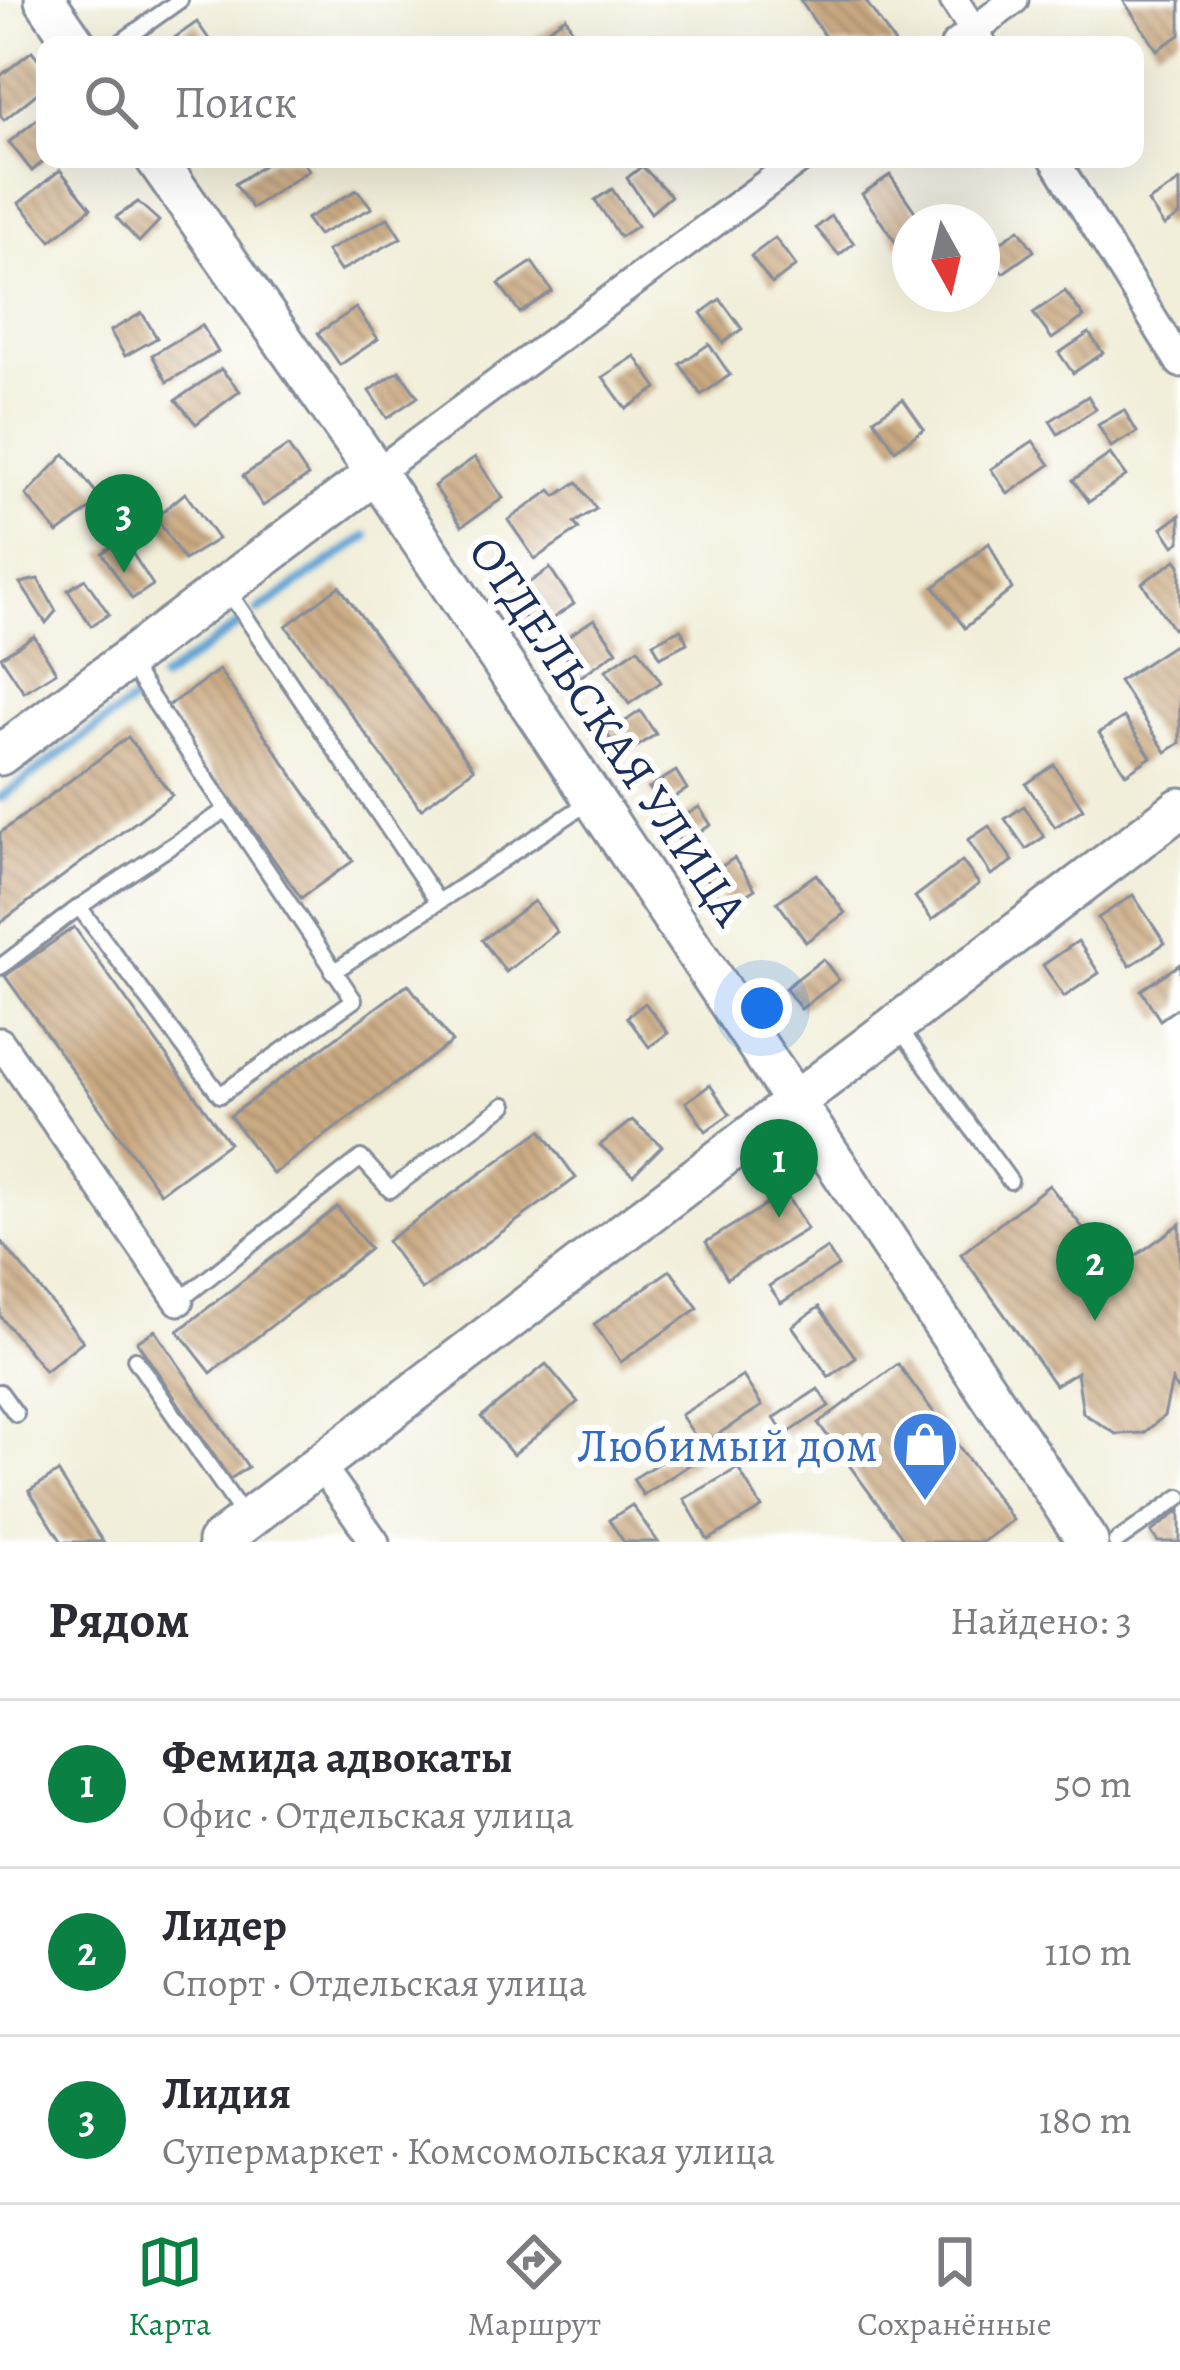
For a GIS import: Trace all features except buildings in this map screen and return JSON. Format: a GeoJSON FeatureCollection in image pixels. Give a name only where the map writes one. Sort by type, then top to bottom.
{"type":"FeatureCollection","features":[{"type":"Feature","properties":{"kind":"street"},"geometry":{"type":"LineString","coordinates":[[45,0],[70,36]]}},
{"type":"Feature","properties":{"kind":"street"},"geometry":{"type":"LineString","coordinates":[[954,0],[969,36]]}},
{"type":"Feature","properties":{"kind":"street"},"geometry":{"type":"LineString","coordinates":[[975,36],[1014,0]]}},
{"type":"Feature","properties":{"kind":"street","name":"ОТДЕЛЬСКАЯ УЛИЦА"},"geometry":{"type":"LineString","coordinates":[[162,168],[376,473],[1088,1542]]}},
{"type":"Feature","properties":{"kind":"street"},"geometry":{"type":"LineString","coordinates":[[0,755],[788,168]]}},
{"type":"Feature","properties":{"kind":"street"},"geometry":{"type":"LineString","coordinates":[[1060,168],[1180,363]]}},
{"type":"Feature","properties":{"kind":"street"},"geometry":{"type":"LineString","coordinates":[[232,1531],[1180,808]]}},
{"type":"Feature","properties":{"kind":"street"},"geometry":{"type":"LineString","coordinates":[[0,1042],[179,1301]]}},
{"type":"Feature","properties":{"kind":"street"},"geometry":{"type":"LineString","coordinates":[[321,1466],[374,1542]]}},
{"type":"Feature","properties":{"kind":"lane"},"geometry":{"type":"LineString","coordinates":[[130,36],[180,0]]}},
{"type":"Feature","properties":{"kind":"lane"},"geometry":{"type":"LineString","coordinates":[[225,586],[438,902]]}},
{"type":"Feature","properties":{"kind":"lane"},"geometry":{"type":"LineString","coordinates":[[79,908],[220,1095],[354,1000],[126,660]]}},
{"type":"Feature","properties":{"kind":"lane"},"geometry":{"type":"LineString","coordinates":[[333,972],[593,799]]}},
{"type":"Feature","properties":{"kind":"lane"},"geometry":{"type":"LineString","coordinates":[[0,968],[79,908],[224,811]]}},
{"type":"Feature","properties":{"kind":"lane"},"geometry":{"type":"LineString","coordinates":[[896,1024],[1010,1181]]}},
{"type":"Feature","properties":{"kind":"lane"},"geometry":{"type":"LineString","coordinates":[[179,1301],[361,1158],[389,1190],[506,1106]]}},
{"type":"Feature","properties":{"kind":"lane"},"geometry":{"type":"LineString","coordinates":[[135,1359],[232,1531]]}},
{"type":"Feature","properties":{"kind":"lane"},"geometry":{"type":"LineString","coordinates":[[0,1392],[16,1414]]}},
{"type":"Feature","properties":{"kind":"lane"},"geometry":{"type":"LineString","coordinates":[[1116,1542],[1180,1497]]}},
{"type":"Feature","properties":{"kind":"waterway"},"geometry":{"type":"LineString","coordinates":[[258,611],[367,536]]}},
{"type":"Feature","properties":{"kind":"waterway"},"geometry":{"type":"LineString","coordinates":[[161,680],[238,625]]}},
{"type":"Feature","properties":{"kind":"waterway"},"geometry":{"type":"LineString","coordinates":[[0,798],[136,699]]}},
{"type":"Feature","properties":{"kind":"place","name":"Лидия"},"geometry":{"type":"Point","coordinates":[124,573]}},
{"type":"Feature","properties":{"kind":"place","name":"Фемида адвокаты"},"geometry":{"type":"Point","coordinates":[779,1218]}},
{"type":"Feature","properties":{"kind":"place","name":"Лидер"},"geometry":{"type":"Point","coordinates":[1095,1321]}},
{"type":"Feature","properties":{"kind":"place","name":"Любимый дом"},"geometry":{"type":"Point","coordinates":[925,1503]}}]}
